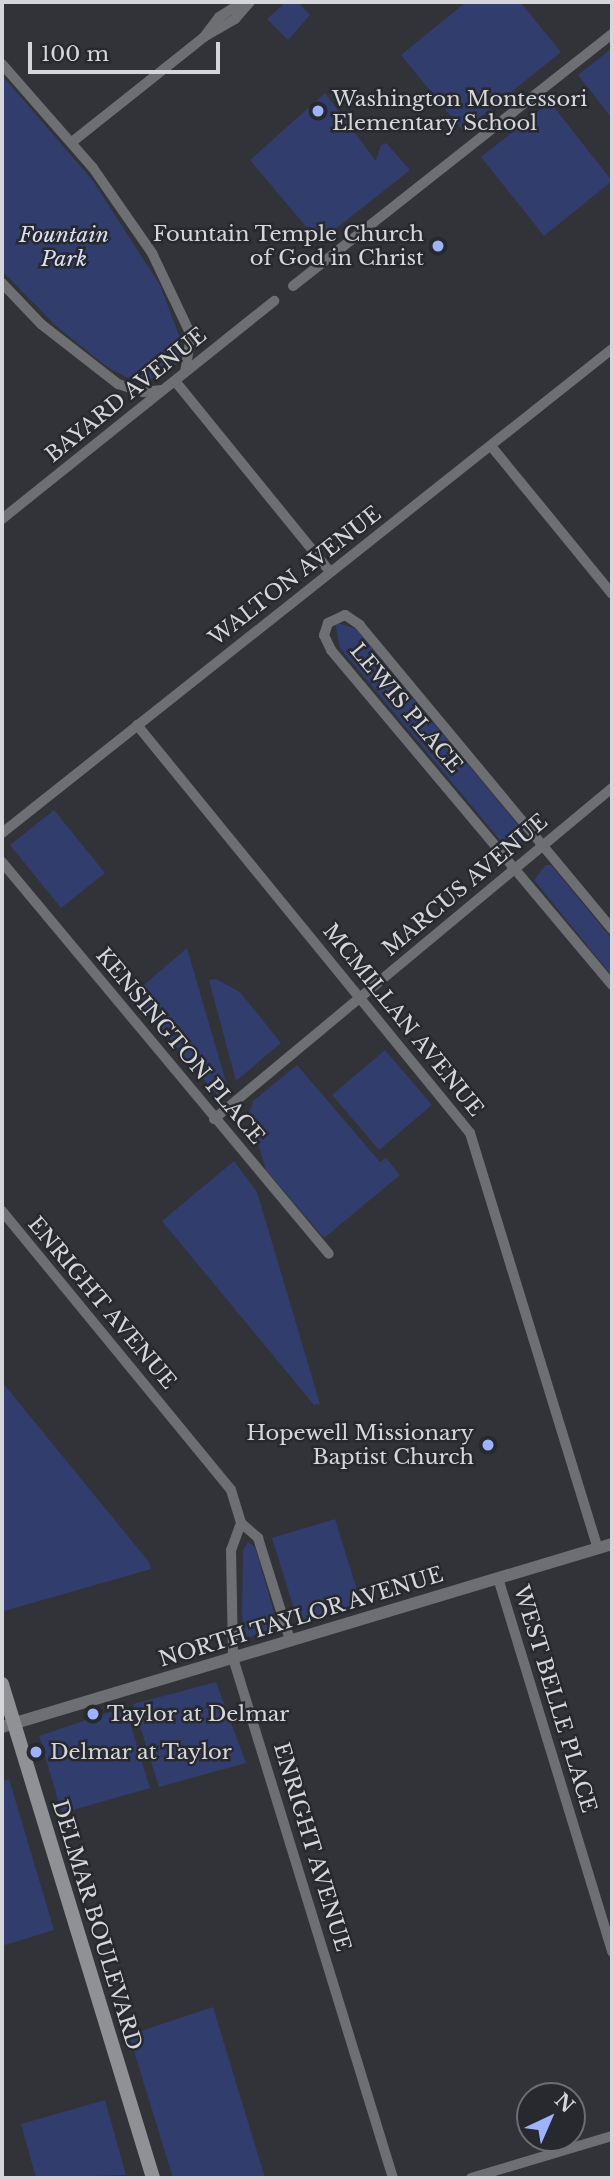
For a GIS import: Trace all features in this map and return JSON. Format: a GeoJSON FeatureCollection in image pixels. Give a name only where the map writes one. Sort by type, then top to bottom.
{"type":"FeatureCollection","features":[{"type":"Feature","properties":{"kind":"main road","name":"DELMAR BOULEVARD"},"geometry":{"type":"LineString","coordinates":[[2,1684],[8,1725],[153,2178]]}},
{"type":"Feature","properties":{"kind":"street"},"geometry":{"type":"LineString","coordinates":[[204,37],[219,17],[243,2]]}},
{"type":"Feature","properties":{"kind":"street"},"geometry":{"type":"LineString","coordinates":[[72,142],[204,37],[235,19],[250,2]]}},
{"type":"Feature","properties":{"kind":"street"},"geometry":{"type":"LineString","coordinates":[[293,286],[612,34]]}},
{"type":"Feature","properties":{"kind":"street"},"geometry":{"type":"LineString","coordinates":[[2,64],[72,142],[140,233],[172,289],[191,335],[185,372]]}},
{"type":"Feature","properties":{"kind":"street"},"geometry":{"type":"LineString","coordinates":[[2,283],[41,324],[118,384],[143,392],[164,389]]}},
{"type":"Feature","properties":{"kind":"street","name":"BAYARD AVENUE"},"geometry":{"type":"LineString","coordinates":[[2,519],[274,301]]}},
{"type":"Feature","properties":{"kind":"street","name":"WALTON AVENUE"},"geometry":{"type":"LineString","coordinates":[[2,833],[612,349]]}},
{"type":"Feature","properties":{"kind":"street"},"geometry":{"type":"LineString","coordinates":[[174,381],[330,572]]}},
{"type":"Feature","properties":{"kind":"street"},"geometry":{"type":"LineString","coordinates":[[491,446],[612,594]]}},
{"type":"Feature","properties":{"kind":"street","name":"LEWIS PLACE"},"geometry":{"type":"LineString","coordinates":[[612,929],[360,625],[345,615],[333,618],[325,628],[331,650],[612,985]]}},
{"type":"Feature","properties":{"kind":"street","name":"MCMILLAN AVENUE"},"geometry":{"type":"LineString","coordinates":[[137,725],[470,1133],[598,1548]]}},
{"type":"Feature","properties":{"kind":"street","name":"MARCUS AVENUE"},"geometry":{"type":"LineString","coordinates":[[214,1119],[612,788]]}},
{"type":"Feature","properties":{"kind":"street","name":"KENSINGTON PLACE"},"geometry":{"type":"LineString","coordinates":[[2,862],[329,1254]]}},
{"type":"Feature","properties":{"kind":"street","name":"ENRIGHT AVENUE"},"geometry":{"type":"LineString","coordinates":[[2,1211],[231,1490],[241,1523],[258,1538],[290,1640]]}},
{"type":"Feature","properties":{"kind":"street","name":"ENRIGHT AVENUE"},"geometry":{"type":"LineString","coordinates":[[241,1523],[231,1550],[233,1658],[393,2178]]}},
{"type":"Feature","properties":{"kind":"street","name":"NORTH TAYLOR AVENUE"},"geometry":{"type":"LineString","coordinates":[[8,1725],[612,1544]]}},
{"type":"Feature","properties":{"kind":"street","name":"WEST BELLE PLACE"},"geometry":{"type":"LineString","coordinates":[[498,1578],[612,1952]]}},
{"type":"Feature","properties":{"kind":"street"},"geometry":{"type":"LineString","coordinates":[[471,2178],[612,2136]]}},
{"type":"Feature","properties":{"kind":"green space"},"geometry":{"type":"Polygon","coordinates":[[[286,2],[298,2],[310,15],[288,40],[267,19],[286,2]]]}},
{"type":"Feature","properties":{"kind":"green space"},"geometry":{"type":"Polygon","coordinates":[[[466,2],[520,2],[561,52],[463,131],[401,55],[466,2]]]}},
{"type":"Feature","properties":{"kind":"green space"},"geometry":{"type":"Polygon","coordinates":[[[612,48],[612,118],[578,75],[612,48]]]}},
{"type":"Feature","properties":{"kind":"green space","name":"Fountain Park"},"geometry":{"type":"Polygon","coordinates":[[[2,75],[93,181],[160,285],[182,343],[177,363],[161,378],[136,382],[107,367],[55,325],[2,271],[2,75]]]}},
{"type":"Feature","properties":{"kind":"green space"},"geometry":{"type":"Polygon","coordinates":[[[325,93],[376,161],[381,145],[386,143],[410,170],[319,242],[250,160],[325,93]]]}},
{"type":"Feature","properties":{"kind":"green space"},"geometry":{"type":"Polygon","coordinates":[[[550,102],[612,181],[544,236],[481,157],[550,102]]]}},
{"type":"Feature","properties":{"kind":"green space"},"geometry":{"type":"Polygon","coordinates":[[[335,622],[356,629],[523,831],[523,841],[512,849],[505,846],[340,648],[335,622]]]}},
{"type":"Feature","properties":{"kind":"green space"},"geometry":{"type":"Polygon","coordinates":[[[54,810],[105,873],[61,908],[10,845],[54,810]]]}},
{"type":"Feature","properties":{"kind":"green space"},"geometry":{"type":"Polygon","coordinates":[[[546,865],[551,865],[612,939],[612,976],[534,880],[546,865]]]}},
{"type":"Feature","properties":{"kind":"green space"},"geometry":{"type":"Polygon","coordinates":[[[187,948],[228,1089],[218,1096],[132,995],[187,948]]]}},
{"type":"Feature","properties":{"kind":"green space"},"geometry":{"type":"Polygon","coordinates":[[[216,979],[240,992],[281,1043],[236,1081],[209,980],[216,979]]]}},
{"type":"Feature","properties":{"kind":"green space"},"geometry":{"type":"Polygon","coordinates":[[[385,1050],[432,1105],[379,1150],[332,1095],[385,1050]]]}},
{"type":"Feature","properties":{"kind":"green space"},"geometry":{"type":"Polygon","coordinates":[[[297,1065],[380,1162],[386,1158],[400,1175],[324,1238],[266,1170],[249,1114],[253,1101],[297,1065]]]}},
{"type":"Feature","properties":{"kind":"green space"},"geometry":{"type":"Polygon","coordinates":[[[234,1161],[257,1192],[320,1404],[314,1405],[162,1221],[234,1161]]]}},
{"type":"Feature","properties":{"kind":"green space"},"geometry":{"type":"Polygon","coordinates":[[[2,1382],[149,1562],[151,1569],[4,1611],[2,1382]]]}},
{"type":"Feature","properties":{"kind":"green space"},"geometry":{"type":"Polygon","coordinates":[[[335,1519],[361,1603],[298,1622],[272,1538],[335,1519]]]}},
{"type":"Feature","properties":{"kind":"green space"},"geometry":{"type":"Polygon","coordinates":[[[248,1542],[255,1547],[278,1626],[250,1637],[245,1636],[242,1615],[243,1550],[248,1542]]]}},
{"type":"Feature","properties":{"kind":"green space"},"geometry":{"type":"Polygon","coordinates":[[[216,1682],[246,1763],[159,1787],[133,1704],[216,1682]]]}},
{"type":"Feature","properties":{"kind":"green space"},"geometry":{"type":"Polygon","coordinates":[[[125,1707],[150,1788],[62,1813],[39,1736],[125,1707]]]}},
{"type":"Feature","properties":{"kind":"green space"},"geometry":{"type":"Polygon","coordinates":[[[9,1779],[54,1930],[2,1946],[2,1781],[9,1779]]]}},
{"type":"Feature","properties":{"kind":"green space"},"geometry":{"type":"Polygon","coordinates":[[[213,2007],[265,2178],[173,2178],[129,2035],[213,2007]]]}},
{"type":"Feature","properties":{"kind":"green space"},"geometry":{"type":"Polygon","coordinates":[[[105,2100],[126,2175],[36,2178],[21,2124],[105,2100]]]}},
{"type":"Feature","properties":{"kind":"place","name":"Washington Montessori Elementary School"},"geometry":{"type":"Point","coordinates":[318,111]}},
{"type":"Feature","properties":{"kind":"place","name":"Fountain Temple Church of God in Christ"},"geometry":{"type":"Point","coordinates":[438,246]}},
{"type":"Feature","properties":{"kind":"place","name":"Hopewell Missionary Baptist Church"},"geometry":{"type":"Point","coordinates":[488,1445]}},
{"type":"Feature","properties":{"kind":"place","name":"Taylor at Delmar"},"geometry":{"type":"Point","coordinates":[93,1714]}},
{"type":"Feature","properties":{"kind":"place","name":"Delmar at Taylor"},"geometry":{"type":"Point","coordinates":[36,1752]}}]}
